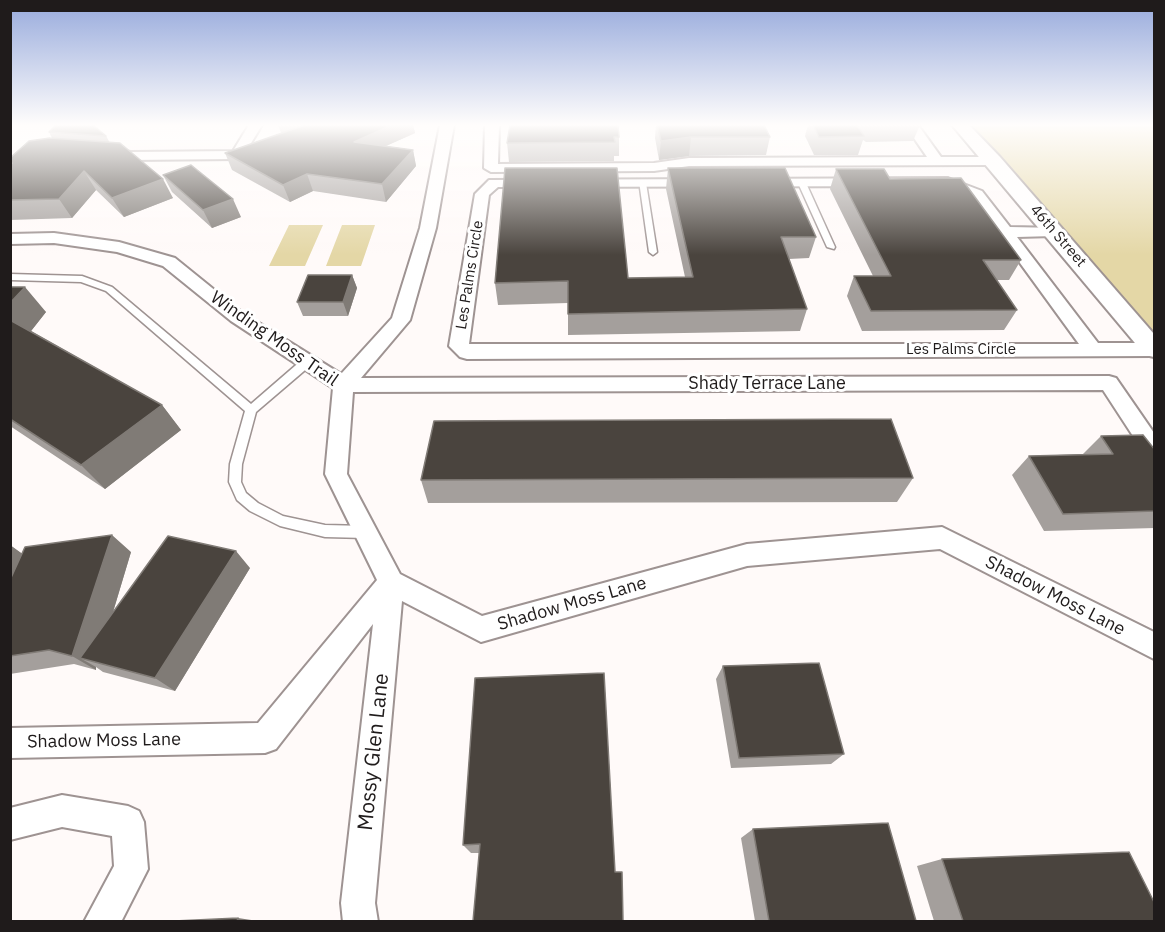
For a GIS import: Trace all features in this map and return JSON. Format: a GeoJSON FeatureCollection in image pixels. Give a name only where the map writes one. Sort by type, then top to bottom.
{"type":"FeatureCollection","features":[{"type":"Feature","properties":{"kind":"street"},"geometry":{"type":"LineString","coordinates":[[343,385],[401,320],[428,228],[439,168]]}},
{"type":"Feature","properties":{"kind":"street"},"geometry":{"type":"LineString","coordinates":[[493,168],[493,176]]}},
{"type":"Feature","properties":{"kind":"street"},"geometry":{"type":"LineString","coordinates":[[493,176],[627,168]]}},
{"type":"Feature","properties":{"kind":"street","name":"46th Street"},"geometry":{"type":"LineString","coordinates":[[1000,168],[1155,350]]}},
{"type":"Feature","properties":{"kind":"street"},"geometry":{"type":"LineString","coordinates":[[493,176],[642,183],[948,182],[977,194],[1089,344],[1087,350]]}},
{"type":"Feature","properties":{"kind":"street","name":"Les Palms Circle"},"geometry":{"type":"LineString","coordinates":[[493,176],[482,194],[459,346],[467,352],[1155,350]]}},
{"type":"Feature","properties":{"kind":"street"},"geometry":{"type":"LineString","coordinates":[[1006,232],[1054,231]]}},
{"type":"Feature","properties":{"kind":"street","name":"Winding Moss Trail"},"geometry":{"type":"LineString","coordinates":[[10,239],[54,238],[119,247],[169,262],[237,317],[343,385],[336,474],[391,582]]}},
{"type":"Feature","properties":{"kind":"street","name":"Shady Terrace Lane"},"geometry":{"type":"LineString","coordinates":[[343,385],[1109,383],[1155,450]]}},
{"type":"Feature","properties":{"kind":"street","name":"Shadow Moss Lane"},"geometry":{"type":"LineString","coordinates":[[10,743],[265,738],[391,582],[481,629],[747,555],[942,538],[1155,646]]}},
{"type":"Feature","properties":{"kind":"street","name":"Mossy Glen Lane"},"geometry":{"type":"LineString","coordinates":[[361,921],[358,903],[391,582]]}},
{"type":"Feature","properties":{"kind":"street"},"geometry":{"type":"LineString","coordinates":[[10,824],[62,811],[128,822],[131,869],[101,921]]}},
{"type":"Feature","properties":{"kind":"lane"},"geometry":{"type":"LineString","coordinates":[[642,183],[653,252]]}},
{"type":"Feature","properties":{"kind":"lane"},"geometry":{"type":"LineString","coordinates":[[802,183],[831,247]]}},
{"type":"Feature","properties":{"kind":"lane"},"geometry":{"type":"LineString","coordinates":[[10,277],[82,279],[109,289],[251,410]]}},
{"type":"Feature","properties":{"kind":"lane"},"geometry":{"type":"LineString","coordinates":[[307,362],[251,410],[236,464],[235,482],[242,496],[254,507],[280,521],[325,531],[366,532]]}},
{"type":"Feature","properties":{"kind":"shaded area"},"geometry":{"type":"Polygon","coordinates":[[[1007,168],[1154,168],[1154,339],[1007,168]]]}},
{"type":"Feature","properties":{"kind":"shaded area"},"geometry":{"type":"Polygon","coordinates":[[[289,225],[323,225],[305,266],[269,266],[289,225]]]}},
{"type":"Feature","properties":{"kind":"shaded area"},"geometry":{"type":"Polygon","coordinates":[[[342,225],[375,225],[361,266],[326,266],[342,225]]]}},
{"type":"Feature","properties":{"kind":"building"},"geometry":{"type":"Polygon","coordinates":[[[10,168],[150,168],[163,179],[112,198],[84,171],[59,199],[10,200],[10,168]]]}},
{"type":"Feature","properties":{"kind":"building"},"geometry":{"type":"Polygon","coordinates":[[[181,168],[195,168],[233,199],[203,210],[163,175],[181,168]]]}},
{"type":"Feature","properties":{"kind":"building"},"geometry":{"type":"Polygon","coordinates":[[[253,168],[396,168],[382,184],[307,174],[283,185],[253,168]]]}},
{"type":"Feature","properties":{"kind":"building"},"geometry":{"type":"Polygon","coordinates":[[[505,168],[617,168],[628,278],[693,277],[668,168],[785,168],[816,237],[781,237],[807,309],[568,314],[568,281],[495,283],[505,168]]]}},
{"type":"Feature","properties":{"kind":"building"},"geometry":{"type":"Polygon","coordinates":[[[836,169],[884,169],[890,179],[961,178],[1021,260],[983,260],[1017,310],[871,311],[854,276],[891,276],[836,169]]]}},
{"type":"Feature","properties":{"kind":"building"},"geometry":{"type":"Polygon","coordinates":[[[308,275],[352,275],[343,302],[297,302],[308,275]]]}},
{"type":"Feature","properties":{"kind":"building"},"geometry":{"type":"Polygon","coordinates":[[[10,287],[25,287],[10,303],[10,287]]]}},
{"type":"Feature","properties":{"kind":"building"},"geometry":{"type":"Polygon","coordinates":[[[10,320],[162,405],[81,465],[10,419],[10,320]]]}},
{"type":"Feature","properties":{"kind":"building"},"geometry":{"type":"Polygon","coordinates":[[[891,419],[913,478],[421,480],[434,421],[891,419]]]}},
{"type":"Feature","properties":{"kind":"building"},"geometry":{"type":"Polygon","coordinates":[[[1143,435],[1155,450],[1155,511],[1063,514],[1029,456],[1113,454],[1101,436],[1143,435]]]}},
{"type":"Feature","properties":{"kind":"building"},"geometry":{"type":"Polygon","coordinates":[[[112,535],[72,656],[49,650],[10,656],[10,580],[25,547],[112,535]]]}},
{"type":"Feature","properties":{"kind":"building"},"geometry":{"type":"Polygon","coordinates":[[[168,536],[236,551],[155,678],[80,658],[168,536]]]}},
{"type":"Feature","properties":{"kind":"building"},"geometry":{"type":"Polygon","coordinates":[[[819,663],[844,754],[739,758],[723,666],[819,663]]]}},
{"type":"Feature","properties":{"kind":"building"},"geometry":{"type":"Polygon","coordinates":[[[604,673],[615,872],[622,872],[623,921],[473,921],[480,844],[463,845],[475,678],[604,673]]]}},
{"type":"Feature","properties":{"kind":"building"},"geometry":{"type":"Polygon","coordinates":[[[888,823],[916,921],[769,921],[753,829],[888,823]]]}},
{"type":"Feature","properties":{"kind":"building"},"geometry":{"type":"Polygon","coordinates":[[[1129,852],[1155,904],[1155,921],[963,921],[942,859],[1129,852]]]}},
{"type":"Feature","properties":{"kind":"building"},"geometry":{"type":"Polygon","coordinates":[[[238,918],[237,921],[174,921],[238,918]]]}}]}
